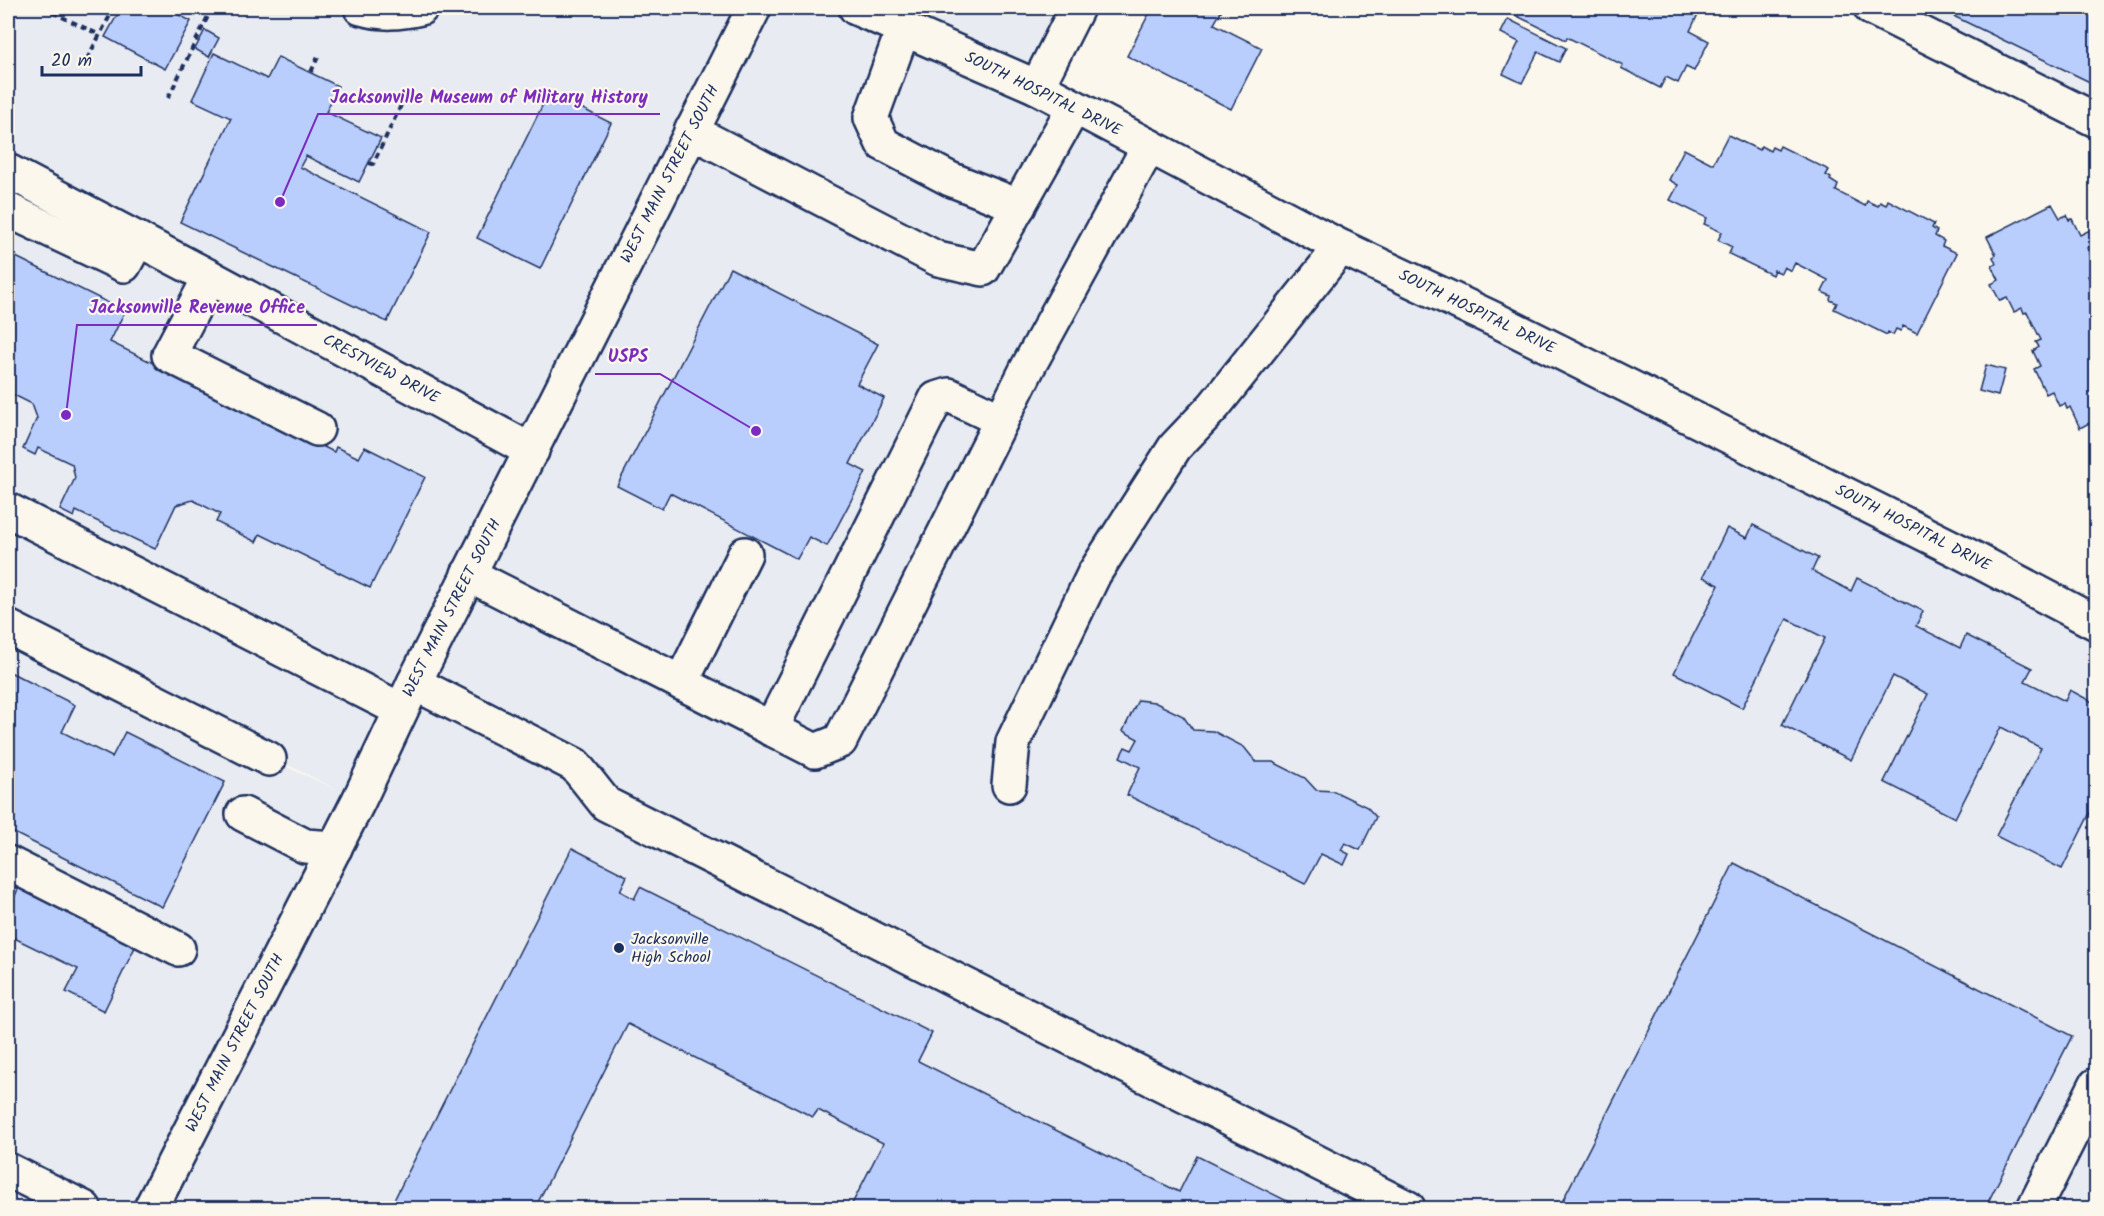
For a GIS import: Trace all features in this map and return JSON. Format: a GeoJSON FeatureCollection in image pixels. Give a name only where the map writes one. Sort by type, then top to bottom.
{"type":"FeatureCollection","features":[{"type":"Feature","properties":{"kind":"street"},"geometry":{"type":"LineString","coordinates":[[361,8],[376,12],[400,13],[421,8]]}},
{"type":"Feature","properties":{"kind":"street","name":"WEST MAIN STREET SOUTH"},"geometry":{"type":"LineString","coordinates":[[151,1209],[335,848],[407,696],[532,451],[751,8]]}},
{"type":"Feature","properties":{"kind":"street","name":"SOUTH HOSPITAL DRIVE"},"geometry":{"type":"LineString","coordinates":[[856,8],[1036,87],[1341,248],[1523,333],[1963,553],[2097,623]]}},
{"type":"Feature","properties":{"kind":"street"},"geometry":{"type":"LineString","coordinates":[[1036,87],[1077,8]]}},
{"type":"Feature","properties":{"kind":"street"},"geometry":{"type":"LineString","coordinates":[[1871,8],[2097,120]]}},
{"type":"Feature","properties":{"kind":"street"},"geometry":{"type":"LineString","coordinates":[[903,30],[871,118],[883,144],[950,179],[1019,206]]}},
{"type":"Feature","properties":{"kind":"street"},"geometry":{"type":"LineString","coordinates":[[690,131],[938,259],[983,269],[1074,107]]}},
{"type":"Feature","properties":{"kind":"street"},"geometry":{"type":"LineString","coordinates":[[468,574],[814,751],[840,741],[1028,367],[1149,146]]}},
{"type":"Feature","properties":{"kind":"street","name":"CRESTVIEW DRIVE"},"geometry":{"type":"LineString","coordinates":[[8,171],[532,451]]}},
{"type":"Feature","properties":{"kind":"street"},"geometry":{"type":"LineString","coordinates":[[8,210],[124,265],[138,239]]}},
{"type":"Feature","properties":{"kind":"street"},"geometry":{"type":"LineString","coordinates":[[1010,784],[1013,742],[1094,574],[1175,447],[1214,406],[1341,248]]}},
{"type":"Feature","properties":{"kind":"street"},"geometry":{"type":"LineString","coordinates":[[210,277],[169,355],[317,429]]}},
{"type":"Feature","properties":{"kind":"street"},"geometry":{"type":"LineString","coordinates":[[771,729],[936,399],[949,395],[1001,420]]}},
{"type":"Feature","properties":{"kind":"street"},"geometry":{"type":"LineString","coordinates":[[8,510],[407,696],[575,765],[606,804],[1408,1209]]}},
{"type":"Feature","properties":{"kind":"street"},"geometry":{"type":"LineString","coordinates":[[681,683],[745,554]]}},
{"type":"Feature","properties":{"kind":"street"},"geometry":{"type":"LineString","coordinates":[[8,627],[269,759]]}},
{"type":"Feature","properties":{"kind":"street"},"geometry":{"type":"LineString","coordinates":[[243,814],[305,846],[335,848]]}},
{"type":"Feature","properties":{"kind":"street"},"geometry":{"type":"LineString","coordinates":[[8,862],[178,949]]}},
{"type":"Feature","properties":{"kind":"street"},"geometry":{"type":"LineString","coordinates":[[2034,1209],[2097,1085]]}},
{"type":"Feature","properties":{"kind":"street"},"geometry":{"type":"LineString","coordinates":[[8,1170],[84,1209]]}},
{"type":"Feature","properties":{"kind":"path"},"geometry":{"type":"LineString","coordinates":[[43,8],[100,35]]}},
{"type":"Feature","properties":{"kind":"path"},"geometry":{"type":"LineString","coordinates":[[87,59],[114,8]]}},
{"type":"Feature","properties":{"kind":"path"},"geometry":{"type":"LineString","coordinates":[[168,98],[212,8]]}},
{"type":"Feature","properties":{"kind":"path"},"geometry":{"type":"LineString","coordinates":[[311,72],[318,57]]}},
{"type":"Feature","properties":{"kind":"path"},"geometry":{"type":"LineString","coordinates":[[369,163],[373,164],[404,99]]}},
{"type":"Feature","properties":{"kind":"shaded area"},"geometry":{"type":"Polygon","coordinates":[[[8,8],[1077,8],[1037,87],[2096,623],[2096,1208],[8,1208],[8,627],[269,759],[340,791],[8,624],[8,8]]]}},
{"type":"Feature","properties":{"kind":"shaded area"},"geometry":{"type":"Polygon","coordinates":[[[1871,8],[2096,8],[2096,120],[1871,8]]]}},
{"type":"Feature","properties":{"kind":"building"},"geometry":{"type":"Polygon","coordinates":[[[121,8],[165,8],[191,21],[165,69],[105,37],[121,8]]]}},
{"type":"Feature","properties":{"kind":"building"},"geometry":{"type":"Polygon","coordinates":[[[1152,8],[1223,8],[1214,24],[1262,48],[1231,109],[1127,56],[1152,8]]]}},
{"type":"Feature","properties":{"kind":"building"},"geometry":{"type":"Polygon","coordinates":[[[1510,8],[1695,8],[1700,10],[1690,31],[1709,41],[1694,71],[1686,67],[1678,83],[1666,77],[1660,88],[1621,68],[1623,65],[1567,37],[1566,40],[1511,13],[1513,9],[1510,8]]]}},
{"type":"Feature","properties":{"kind":"building"},"geometry":{"type":"Polygon","coordinates":[[[1937,8],[2096,8],[2096,85],[1937,8]]]}},
{"type":"Feature","properties":{"kind":"building"},"geometry":{"type":"Polygon","coordinates":[[[1508,19],[1566,48],[1559,62],[1538,52],[1522,83],[1503,74],[1519,42],[1501,33],[1508,19]]]}},
{"type":"Feature","properties":{"kind":"building"},"geometry":{"type":"Polygon","coordinates":[[[205,30],[219,38],[209,57],[195,49],[205,30]]]}},
{"type":"Feature","properties":{"kind":"building"},"geometry":{"type":"Polygon","coordinates":[[[214,53],[267,79],[278,57],[338,86],[326,112],[381,138],[359,182],[306,156],[300,167],[431,232],[387,322],[180,222],[231,118],[192,100],[214,53]]]}},
{"type":"Feature","properties":{"kind":"building"},"geometry":{"type":"Polygon","coordinates":[[[549,92],[611,123],[540,269],[477,238],[549,92]]]}},
{"type":"Feature","properties":{"kind":"building"},"geometry":{"type":"Polygon","coordinates":[[[1728,135],[1759,150],[1761,146],[1770,151],[1772,147],[1778,150],[1780,146],[1829,170],[1826,175],[1838,185],[1836,191],[1865,206],[1867,201],[1878,206],[1880,202],[1886,205],[1888,200],[1934,224],[1932,228],[1937,231],[1935,236],[1944,241],[1942,246],[1957,253],[1917,333],[1903,326],[1901,331],[1896,329],[1893,335],[1888,332],[1887,335],[1834,309],[1837,303],[1830,300],[1831,296],[1822,292],[1828,280],[1795,263],[1791,271],[1784,267],[1781,273],[1774,270],[1772,275],[1729,254],[1732,247],[1718,240],[1722,232],[1704,224],[1707,218],[1670,200],[1678,185],[1669,180],[1684,149],[1713,164],[1728,135]]]}},
{"type":"Feature","properties":{"kind":"building"},"geometry":{"type":"Polygon","coordinates":[[[2052,204],[2060,218],[2067,215],[2069,220],[2072,219],[2080,235],[2090,230],[2096,243],[2087,248],[2095,265],[2090,267],[2093,273],[2088,276],[2096,294],[2096,439],[2089,423],[2080,428],[2070,407],[2067,409],[2065,404],[2059,406],[2052,391],[2046,394],[2034,369],[2040,366],[2033,351],[2039,347],[2036,342],[2041,340],[2027,312],[2024,313],[2022,308],[2014,312],[2007,298],[2000,301],[1991,284],[1999,280],[1992,266],[1996,264],[1993,257],[1996,255],[1987,237],[2052,204]]]}},
{"type":"Feature","properties":{"kind":"building"},"geometry":{"type":"Polygon","coordinates":[[[8,253],[125,311],[110,342],[334,452],[336,447],[359,458],[365,447],[425,477],[370,588],[260,534],[256,542],[216,522],[220,514],[193,500],[176,505],[155,549],[76,511],[74,517],[60,510],[75,478],[72,464],[38,448],[35,455],[23,449],[37,418],[32,404],[8,392],[8,253]]]}},
{"type":"Feature","properties":{"kind":"building"},"geometry":{"type":"Polygon","coordinates":[[[730,268],[878,344],[857,384],[884,398],[850,464],[866,472],[827,546],[809,537],[797,559],[670,493],[662,509],[617,486],[730,268]]]}},
{"type":"Feature","properties":{"kind":"building"},"geometry":{"type":"Polygon","coordinates":[[[1986,365],[2005,370],[1998,396],[1979,391],[1986,365]]]}},
{"type":"Feature","properties":{"kind":"building"},"geometry":{"type":"Polygon","coordinates":[[[1753,525],[1818,558],[1812,571],[1851,591],[1857,578],[1923,611],[1916,626],[1960,648],[1966,635],[2032,668],[2025,681],[2065,701],[2070,690],[2096,704],[2096,801],[2062,869],[1996,836],[2041,748],[2001,727],[1955,818],[1884,782],[1928,694],[1893,676],[1851,760],[1782,725],[1825,638],[1787,619],[1742,708],[1674,673],[1719,585],[1703,577],[1727,528],[1747,538],[1753,525]]]}},
{"type":"Feature","properties":{"kind":"building"},"geometry":{"type":"Polygon","coordinates":[[[8,671],[75,705],[62,732],[112,757],[125,732],[225,782],[162,907],[8,830],[8,671]]]}},
{"type":"Feature","properties":{"kind":"building"},"geometry":{"type":"Polygon","coordinates":[[[1138,700],[1154,702],[1183,716],[1193,730],[1213,731],[1244,747],[1256,762],[1273,762],[1305,778],[1316,790],[1334,791],[1367,807],[1376,817],[1360,850],[1345,843],[1341,850],[1349,854],[1344,865],[1321,854],[1305,884],[1127,795],[1140,767],[1120,757],[1125,747],[1132,750],[1138,739],[1123,731],[1138,700]]]}},
{"type":"Feature","properties":{"kind":"building"},"geometry":{"type":"Polygon","coordinates":[[[572,848],[627,876],[620,891],[634,899],[640,887],[932,1033],[918,1061],[1179,1192],[1197,1156],[1301,1208],[850,1208],[883,1143],[818,1110],[813,1117],[628,1024],[535,1208],[390,1208],[572,848]]]}},
{"type":"Feature","properties":{"kind":"building"},"geometry":{"type":"Polygon","coordinates":[[[1734,863],[2072,1036],[1985,1208],[1580,1208],[1563,1200],[1734,863]]]}},
{"type":"Feature","properties":{"kind":"building"},"geometry":{"type":"Polygon","coordinates":[[[19,887],[136,945],[104,1011],[66,992],[78,969],[8,935],[8,911],[19,887]]]}},
{"type":"Feature","properties":{"kind":"place","name":"Jacksonville Museum of Military History"},"geometry":{"type":"Point","coordinates":[280,202]}},
{"type":"Feature","properties":{"kind":"place","name":"Jacksonville Revenue Office"},"geometry":{"type":"Point","coordinates":[66,415]}},
{"type":"Feature","properties":{"kind":"place","name":"USPS"},"geometry":{"type":"Point","coordinates":[756,431]}},
{"type":"Feature","properties":{"kind":"place","name":"Jacksonville High School"},"geometry":{"type":"Point","coordinates":[619,948]}}]}
